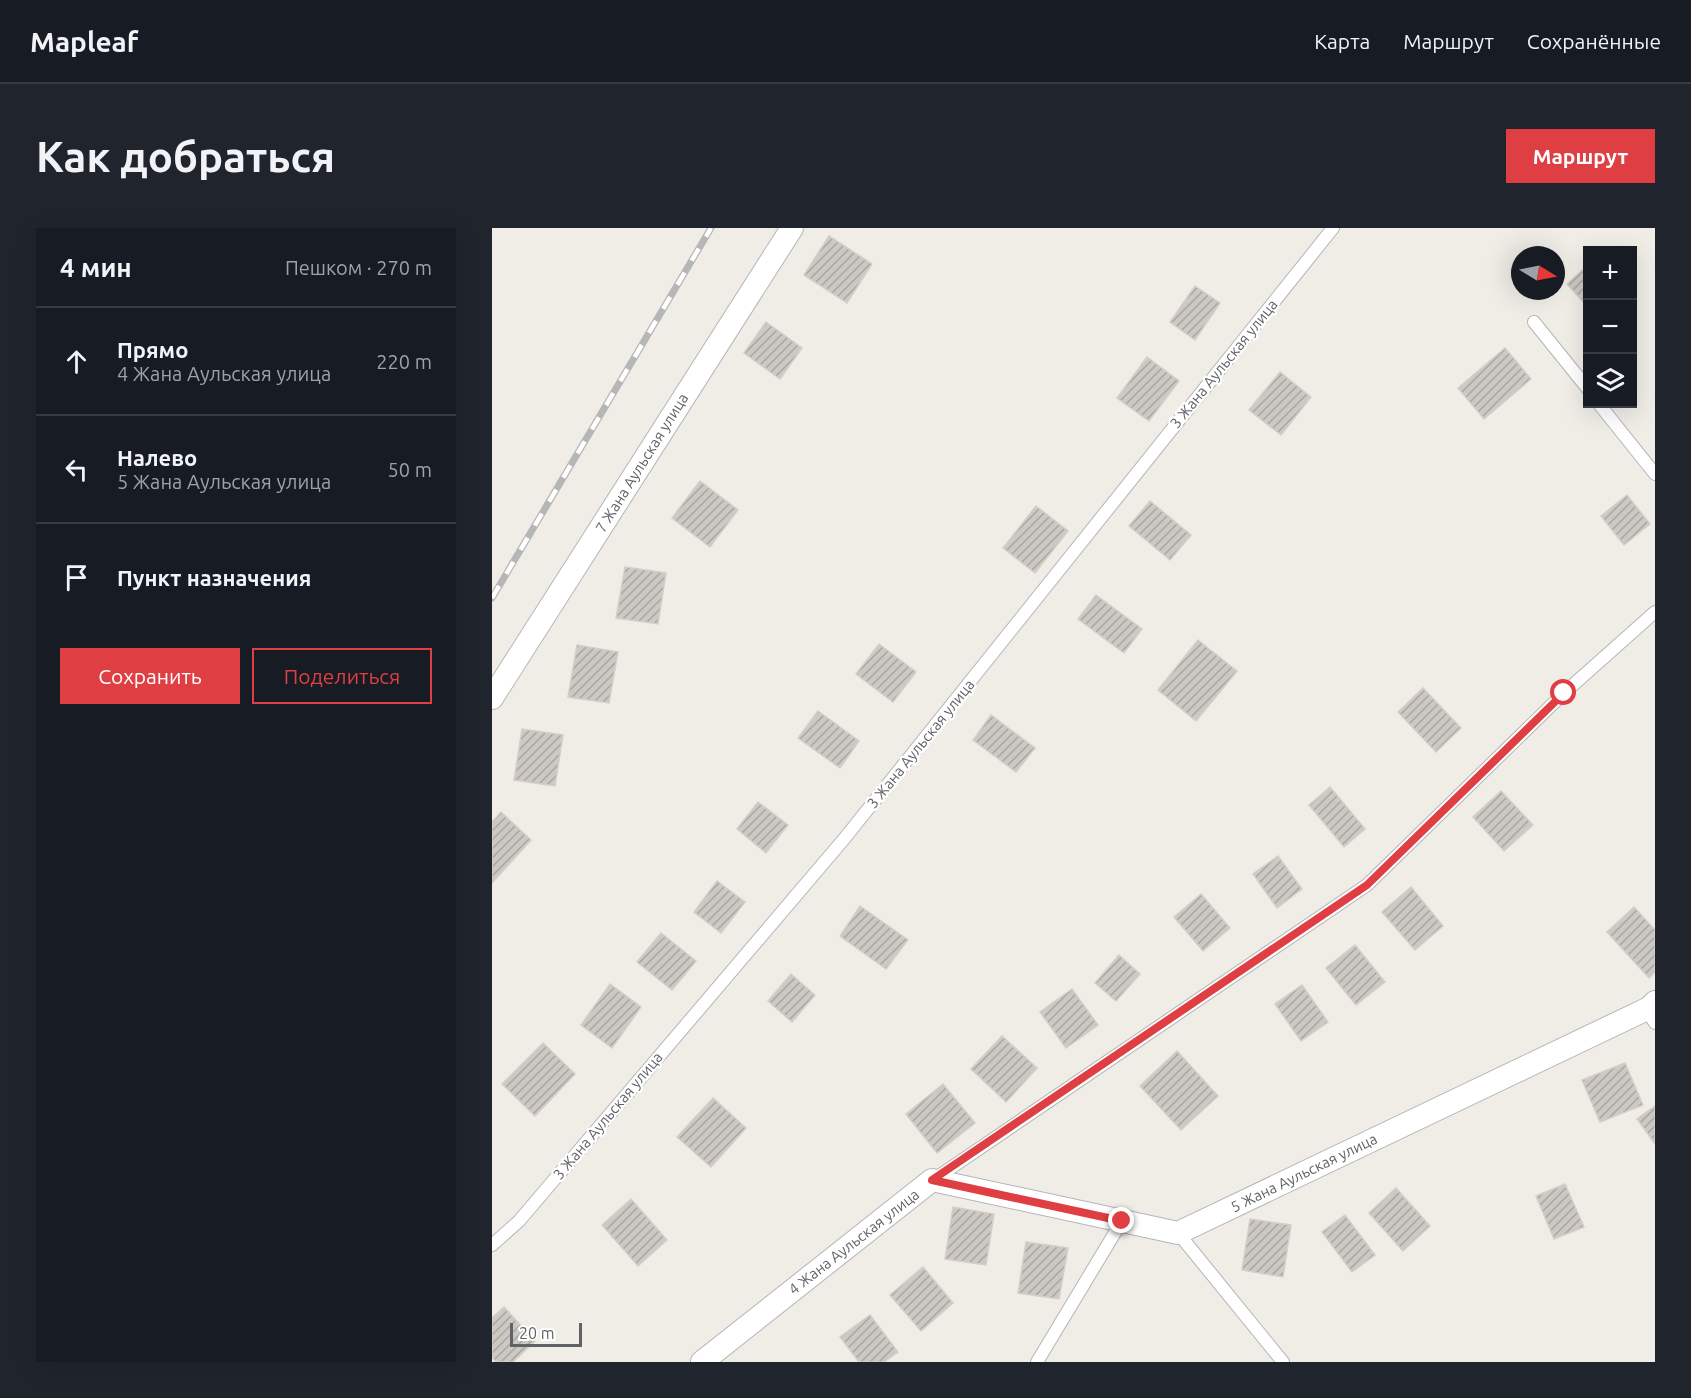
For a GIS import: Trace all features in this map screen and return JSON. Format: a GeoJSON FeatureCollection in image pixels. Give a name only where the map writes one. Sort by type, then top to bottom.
{"type":"FeatureCollection","features":[{"type":"Feature","properties":{"kind":"street","name":"7 Жана Аульская улица"},"geometry":{"type":"LineString","coordinates":[[492,699],[792,228]]}},
{"type":"Feature","properties":{"kind":"street","name":"5 Жана Аульская улица"},"geometry":{"type":"LineString","coordinates":[[1178,1233],[1652,1011]]}},
{"type":"Feature","properties":{"kind":"street"},"geometry":{"type":"LineString","coordinates":[[932,1180],[1178,1233]]}},
{"type":"Feature","properties":{"kind":"street","name":"4 Жана Аульская улица"},"geometry":{"type":"LineString","coordinates":[[702,1362],[932,1180]]}},
{"type":"Feature","properties":{"kind":"lane","name":"3 Жана Аульская улица"},"geometry":{"type":"LineString","coordinates":[[492,1245],[519,1221],[844,839],[1333,228]]}},
{"type":"Feature","properties":{"kind":"lane"},"geometry":{"type":"LineString","coordinates":[[1534,322],[1583,384]]}},
{"type":"Feature","properties":{"kind":"lane"},"geometry":{"type":"LineString","coordinates":[[1602,408],[1655,474]]}},
{"type":"Feature","properties":{"kind":"lane","name":"4 Жана Аульская улица"},"geometry":{"type":"LineString","coordinates":[[932,1180],[1367,885],[1564,693],[1655,612]]}},
{"type":"Feature","properties":{"kind":"lane"},"geometry":{"type":"LineString","coordinates":[[1037,1362],[1122,1221]]}},
{"type":"Feature","properties":{"kind":"lane"},"geometry":{"type":"LineString","coordinates":[[1178,1233],[1283,1362]]}},
{"type":"Feature","properties":{"kind":"building"},"geometry":{"type":"Polygon","coordinates":[[[829,236],[872,264],[847,303],[804,275],[829,236]]]}},
{"type":"Feature","properties":{"kind":"building"},"geometry":{"type":"Polygon","coordinates":[[[1583,270],[1583,302],[1567,284],[1583,270]]]}},
{"type":"Feature","properties":{"kind":"building"},"geometry":{"type":"Polygon","coordinates":[[[1195,286],[1220,303],[1195,340],[1170,322],[1195,286]]]}},
{"type":"Feature","properties":{"kind":"building"},"geometry":{"type":"Polygon","coordinates":[[[766,322],[802,348],[780,379],[744,353],[766,322]]]}},
{"type":"Feature","properties":{"kind":"building"},"geometry":{"type":"Polygon","coordinates":[[[1505,348],[1531,379],[1484,419],[1458,388],[1505,348]]]}},
{"type":"Feature","properties":{"kind":"building"},"geometry":{"type":"Polygon","coordinates":[[[1147,357],[1179,381],[1149,421],[1117,398],[1147,357]]]}},
{"type":"Feature","properties":{"kind":"building"},"geometry":{"type":"Polygon","coordinates":[[[1280,372],[1311,397],[1281,435],[1249,410],[1280,372]]]}},
{"type":"Feature","properties":{"kind":"building"},"geometry":{"type":"Polygon","coordinates":[[[700,481],[738,510],[710,547],[672,518],[700,481]]]}},
{"type":"Feature","properties":{"kind":"building"},"geometry":{"type":"Polygon","coordinates":[[[1627,495],[1650,524],[1624,545],[1601,516],[1627,495]]]}},
{"type":"Feature","properties":{"kind":"building"},"geometry":{"type":"Polygon","coordinates":[[[1150,501],[1191,535],[1170,560],[1129,526],[1150,501]]]}},
{"type":"Feature","properties":{"kind":"building"},"geometry":{"type":"Polygon","coordinates":[[[1036,506],[1068,531],[1035,573],[1003,548],[1036,506]]]}},
{"type":"Feature","properties":{"kind":"building"},"geometry":{"type":"Polygon","coordinates":[[[625,567],[666,573],[658,624],[616,618],[625,567]]]}},
{"type":"Feature","properties":{"kind":"building"},"geometry":{"type":"Polygon","coordinates":[[[1096,595],[1142,629],[1124,653],[1078,619],[1096,595]]]}},
{"type":"Feature","properties":{"kind":"building"},"geometry":{"type":"Polygon","coordinates":[[[1198,640],[1237,671],[1196,721],[1158,690],[1198,640]]]}},
{"type":"Feature","properties":{"kind":"building"},"geometry":{"type":"Polygon","coordinates":[[[879,644],[916,672],[893,702],[856,674],[879,644]]]}},
{"type":"Feature","properties":{"kind":"building"},"geometry":{"type":"Polygon","coordinates":[[[577,645],[618,652],[609,703],[568,697],[577,645]]]}},
{"type":"Feature","properties":{"kind":"building"},"geometry":{"type":"Polygon","coordinates":[[[1423,688],[1461,728],[1436,752],[1398,712],[1423,688]]]}},
{"type":"Feature","properties":{"kind":"building"},"geometry":{"type":"Polygon","coordinates":[[[818,711],[859,741],[840,768],[798,738],[818,711]]]}},
{"type":"Feature","properties":{"kind":"building"},"geometry":{"type":"Polygon","coordinates":[[[991,715],[1035,748],[1016,772],[973,740],[991,715]]]}},
{"type":"Feature","properties":{"kind":"building"},"geometry":{"type":"Polygon","coordinates":[[[522,729],[563,735],[555,786],[514,780],[522,729]]]}},
{"type":"Feature","properties":{"kind":"building"},"geometry":{"type":"Polygon","coordinates":[[[1330,787],[1365,829],[1344,847],[1309,805],[1330,787]]]}},
{"type":"Feature","properties":{"kind":"building"},"geometry":{"type":"Polygon","coordinates":[[[1501,791],[1533,825],[1504,851],[1473,817],[1501,791]]]}},
{"type":"Feature","properties":{"kind":"building"},"geometry":{"type":"Polygon","coordinates":[[[758,802],[788,825],[766,853],[737,829],[758,802]]]}},
{"type":"Feature","properties":{"kind":"building"},"geometry":{"type":"Polygon","coordinates":[[[501,812],[531,840],[492,883],[492,822],[501,812]]]}},
{"type":"Feature","properties":{"kind":"building"},"geometry":{"type":"Polygon","coordinates":[[[1278,856],[1302,889],[1277,908],[1253,874],[1278,856]]]}},
{"type":"Feature","properties":{"kind":"building"},"geometry":{"type":"Polygon","coordinates":[[[717,881],[745,902],[721,933],[694,912],[717,881]]]}},
{"type":"Feature","properties":{"kind":"building"},"geometry":{"type":"Polygon","coordinates":[[[1411,887],[1443,926],[1415,950],[1382,912],[1411,887]]]}},
{"type":"Feature","properties":{"kind":"building"},"geometry":{"type":"Polygon","coordinates":[[[1201,894],[1230,928],[1203,951],[1174,917],[1201,894]]]}},
{"type":"Feature","properties":{"kind":"building"},"geometry":{"type":"Polygon","coordinates":[[[860,906],[908,940],[886,969],[840,936],[860,906]]]}},
{"type":"Feature","properties":{"kind":"building"},"geometry":{"type":"Polygon","coordinates":[[[1634,907],[1655,930],[1655,972],[1649,978],[1607,932],[1634,907]]]}},
{"type":"Feature","properties":{"kind":"building"},"geometry":{"type":"Polygon","coordinates":[[[661,933],[696,961],[672,990],[637,962],[661,933]]]}},
{"type":"Feature","properties":{"kind":"building"},"geometry":{"type":"Polygon","coordinates":[[[1355,945],[1385,982],[1356,1005],[1326,968],[1355,945]]]}},
{"type":"Feature","properties":{"kind":"building"},"geometry":{"type":"Polygon","coordinates":[[[1119,955],[1140,974],[1116,1001],[1095,983],[1119,955]]]}},
{"type":"Feature","properties":{"kind":"building"},"geometry":{"type":"Polygon","coordinates":[[[791,974],[815,995],[792,1022],[768,1001],[791,974]]]}},
{"type":"Feature","properties":{"kind":"building"},"geometry":{"type":"Polygon","coordinates":[[[610,984],[641,1007],[612,1048],[581,1025],[610,984]]]}},
{"type":"Feature","properties":{"kind":"building"},"geometry":{"type":"Polygon","coordinates":[[[1302,985],[1328,1022],[1301,1041],[1275,1004],[1302,985]]]}},
{"type":"Feature","properties":{"kind":"building"},"geometry":{"type":"Polygon","coordinates":[[[1072,989],[1098,1025],[1066,1048],[1040,1012],[1072,989]]]}},
{"type":"Feature","properties":{"kind":"building"},"geometry":{"type":"Polygon","coordinates":[[[1002,1036],[1037,1068],[1006,1102],[971,1069],[1002,1036]]]}},
{"type":"Feature","properties":{"kind":"building"},"geometry":{"type":"Polygon","coordinates":[[[543,1043],[575,1074],[535,1116],[502,1084],[543,1043]]]}},
{"type":"Feature","properties":{"kind":"building"},"geometry":{"type":"Polygon","coordinates":[[[1177,1051],[1218,1096],[1181,1130],[1140,1086],[1177,1051]]]}},
{"type":"Feature","properties":{"kind":"building"},"geometry":{"type":"Polygon","coordinates":[[[1625,1063],[1643,1105],[1600,1122],[1582,1080],[1625,1063]]]}},
{"type":"Feature","properties":{"kind":"building"},"geometry":{"type":"Polygon","coordinates":[[[943,1084],[975,1123],[937,1153],[906,1114],[943,1084]]]}},
{"type":"Feature","properties":{"kind":"building"},"geometry":{"type":"Polygon","coordinates":[[[713,1098],[746,1128],[711,1167],[677,1137],[713,1098]]]}},
{"type":"Feature","properties":{"kind":"building"},"geometry":{"type":"Polygon","coordinates":[[[1655,1106],[1655,1144],[1637,1119],[1655,1106]]]}},
{"type":"Feature","properties":{"kind":"building"},"geometry":{"type":"Polygon","coordinates":[[[1565,1184],[1584,1227],[1554,1239],[1536,1196],[1565,1184]]]}},
{"type":"Feature","properties":{"kind":"building"},"geometry":{"type":"Polygon","coordinates":[[[1396,1188],[1430,1226],[1403,1251],[1369,1213],[1396,1188]]]}},
{"type":"Feature","properties":{"kind":"building"},"geometry":{"type":"Polygon","coordinates":[[[631,1199],[667,1240],[638,1266],[602,1225],[631,1199]]]}},
{"type":"Feature","properties":{"kind":"building"},"geometry":{"type":"Polygon","coordinates":[[[953,1207],[994,1214],[986,1265],[945,1259],[953,1207]]]}},
{"type":"Feature","properties":{"kind":"building"},"geometry":{"type":"Polygon","coordinates":[[[1345,1215],[1375,1255],[1352,1272],[1322,1232],[1345,1215]]]}},
{"type":"Feature","properties":{"kind":"building"},"geometry":{"type":"Polygon","coordinates":[[[1250,1219],[1291,1225],[1283,1277],[1242,1270],[1250,1219]]]}},
{"type":"Feature","properties":{"kind":"building"},"geometry":{"type":"Polygon","coordinates":[[[1026,1242],[1068,1248],[1059,1299],[1018,1293],[1026,1242]]]}},
{"type":"Feature","properties":{"kind":"building"},"geometry":{"type":"Polygon","coordinates":[[[923,1267],[953,1303],[921,1331],[890,1295],[923,1267]]]}},
{"type":"Feature","properties":{"kind":"building"},"geometry":{"type":"Polygon","coordinates":[[[504,1307],[535,1341],[513,1362],[496,1362],[492,1357],[492,1318],[504,1307]]]}},
{"type":"Feature","properties":{"kind":"building"},"geometry":{"type":"Polygon","coordinates":[[[870,1315],[898,1352],[884,1362],[859,1362],[840,1337],[870,1315]]]}},
{"type":"Feature","properties":{"kind":"railway"},"geometry":{"type":"LineString","coordinates":[[492,598],[711,228]]}},
{"type":"Feature","properties":{"kind":"route"},"geometry":{"type":"LineString","coordinates":[[1122,1221],[932,1180],[1367,885],[1564,693]]}}]}
